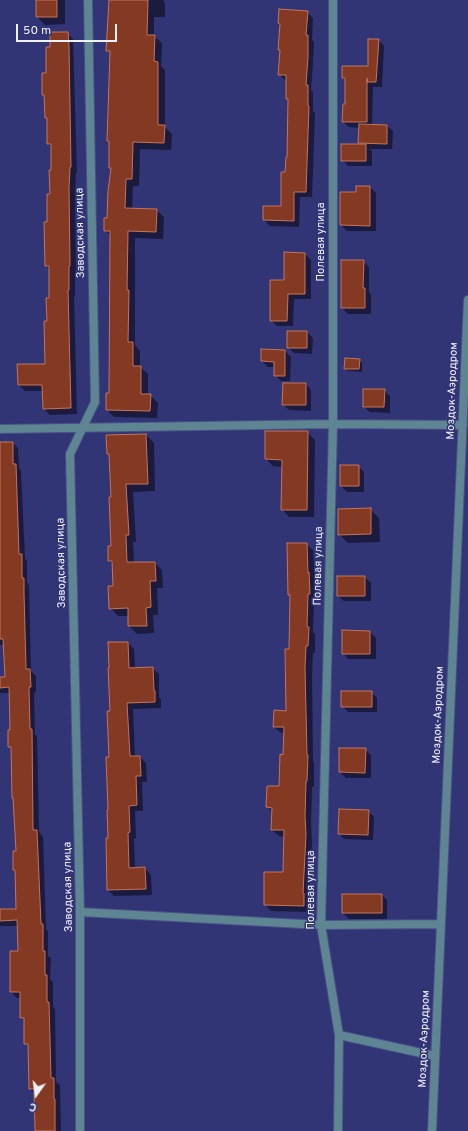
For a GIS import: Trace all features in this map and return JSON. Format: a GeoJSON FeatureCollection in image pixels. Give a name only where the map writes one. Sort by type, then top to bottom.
{"type":"FeatureCollection","features":[{"type":"Feature","properties":{"kind":"street","name":"Заводская улица"},"geometry":{"type":"LineString","coordinates":[[80,1131],[80,912],[70,454],[95,402],[88,0]]}},
{"type":"Feature","properties":{"kind":"street","name":"Полевая улица"},"geometry":{"type":"LineString","coordinates":[[333,0],[333,424],[321,925],[339,1035],[338,1131]]}},
{"type":"Feature","properties":{"kind":"street","name":"Моздок-Аэродром"},"geometry":{"type":"LineString","coordinates":[[432,1131],[468,300]]}},
{"type":"Feature","properties":{"kind":"street"},"geometry":{"type":"LineString","coordinates":[[0,429],[333,424],[463,425]]}},
{"type":"Feature","properties":{"kind":"street"},"geometry":{"type":"LineString","coordinates":[[80,912],[321,925],[441,924]]}},
{"type":"Feature","properties":{"kind":"street"},"geometry":{"type":"LineString","coordinates":[[339,1035],[435,1056]]}},
{"type":"Feature","properties":{"kind":"building"},"geometry":{"type":"Polygon","coordinates":[[[36,0],[57,0],[57,17],[36,17],[36,0]]]}},
{"type":"Feature","properties":{"kind":"building"},"geometry":{"type":"Polygon","coordinates":[[[109,0],[148,0],[147,35],[155,35],[154,61],[158,62],[158,125],[165,125],[164,143],[133,142],[132,179],[126,179],[125,208],[157,209],[156,232],[128,231],[128,342],[133,342],[133,366],[141,366],[141,394],[151,394],[150,411],[106,410],[106,393],[109,393],[110,231],[104,231],[104,218],[107,218],[111,168],[109,168],[109,141],[107,141],[110,51],[106,51],[109,0]]]}},
{"type":"Feature","properties":{"kind":"building"},"geometry":{"type":"Polygon","coordinates":[[[279,9],[308,11],[306,35],[308,35],[308,57],[306,85],[308,85],[309,106],[306,192],[294,192],[294,221],[263,220],[263,206],[281,206],[281,172],[285,172],[287,157],[288,99],[286,99],[286,75],[278,75],[280,50],[278,50],[280,24],[278,23],[279,9]]]}},
{"type":"Feature","properties":{"kind":"building"},"geometry":{"type":"Polygon","coordinates":[[[50,32],[68,32],[69,46],[71,167],[69,189],[70,266],[68,290],[71,408],[43,409],[42,385],[18,385],[17,364],[45,364],[44,321],[47,321],[46,298],[49,298],[49,266],[45,266],[44,222],[47,222],[47,194],[50,194],[49,170],[51,170],[51,144],[47,144],[47,118],[45,118],[44,95],[42,95],[42,73],[46,73],[46,47],[50,47],[50,32]]]}},
{"type":"Feature","properties":{"kind":"building"},"geometry":{"type":"Polygon","coordinates":[[[368,39],[379,39],[376,82],[367,82],[367,122],[342,122],[343,104],[345,104],[345,78],[342,78],[342,66],[368,66],[368,39]]]}},
{"type":"Feature","properties":{"kind":"building"},"geometry":{"type":"Polygon","coordinates":[[[359,124],[387,125],[387,144],[358,143],[359,124]]]}},
{"type":"Feature","properties":{"kind":"building"},"geometry":{"type":"Polygon","coordinates":[[[341,144],[366,144],[366,161],[341,161],[341,144]]]}},
{"type":"Feature","properties":{"kind":"building"},"geometry":{"type":"Polygon","coordinates":[[[356,186],[370,186],[370,226],[340,225],[340,192],[356,192],[356,186]]]}},
{"type":"Feature","properties":{"kind":"building"},"geometry":{"type":"Polygon","coordinates":[[[284,252],[305,253],[305,294],[288,294],[287,321],[270,321],[270,280],[284,280],[284,252]]]}},
{"type":"Feature","properties":{"kind":"building"},"geometry":{"type":"Polygon","coordinates":[[[341,260],[364,260],[363,288],[365,288],[365,308],[341,308],[341,260]]]}},
{"type":"Feature","properties":{"kind":"building"},"geometry":{"type":"Polygon","coordinates":[[[287,331],[307,331],[307,348],[287,348],[287,331]]]}},
{"type":"Feature","properties":{"kind":"building"},"geometry":{"type":"Polygon","coordinates":[[[261,349],[285,350],[285,376],[274,376],[274,362],[261,361],[261,349]]]}},
{"type":"Feature","properties":{"kind":"building"},"geometry":{"type":"Polygon","coordinates":[[[345,358],[360,359],[359,369],[344,369],[345,358]]]}},
{"type":"Feature","properties":{"kind":"building"},"geometry":{"type":"Polygon","coordinates":[[[283,383],[306,383],[306,405],[282,405],[283,383]]]}},
{"type":"Feature","properties":{"kind":"building"},"geometry":{"type":"Polygon","coordinates":[[[363,389],[385,389],[384,407],[363,407],[363,389]]]}},
{"type":"Feature","properties":{"kind":"building"},"geometry":{"type":"Polygon","coordinates":[[[265,431],[308,431],[307,510],[281,510],[282,460],[265,459],[265,431]]]}},
{"type":"Feature","properties":{"kind":"building"},"geometry":{"type":"Polygon","coordinates":[[[146,434],[148,484],[126,484],[129,535],[126,535],[127,562],[155,562],[156,581],[150,581],[151,607],[146,608],[147,626],[128,626],[128,608],[109,609],[108,586],[113,586],[112,561],[108,561],[108,546],[111,546],[109,497],[111,497],[109,454],[107,454],[106,435],[146,434]]]}},
{"type":"Feature","properties":{"kind":"building"},"geometry":{"type":"Polygon","coordinates":[[[0,442],[13,442],[13,464],[16,464],[19,554],[22,554],[22,578],[24,578],[26,669],[30,669],[31,687],[29,687],[30,729],[32,729],[33,830],[37,830],[41,924],[43,924],[45,975],[47,975],[47,1002],[49,1002],[51,1078],[54,1078],[55,1131],[35,1131],[34,1089],[29,1089],[28,1044],[24,1044],[24,1018],[20,1018],[20,992],[10,992],[10,951],[18,951],[17,920],[0,921],[0,909],[16,909],[13,851],[16,851],[12,798],[11,747],[8,747],[8,730],[10,730],[9,687],[0,688],[0,677],[5,677],[3,639],[0,639],[0,442]]]}},
{"type":"Feature","properties":{"kind":"building"},"geometry":{"type":"Polygon","coordinates":[[[340,465],[359,465],[359,486],[340,486],[340,465]]]}},
{"type":"Feature","properties":{"kind":"building"},"geometry":{"type":"Polygon","coordinates":[[[371,508],[371,534],[338,535],[338,509],[371,508]]]}},
{"type":"Feature","properties":{"kind":"building"},"geometry":{"type":"Polygon","coordinates":[[[287,543],[307,543],[308,573],[309,572],[310,594],[308,594],[307,627],[309,627],[305,668],[308,755],[305,816],[306,835],[303,893],[304,906],[264,905],[264,872],[283,872],[284,830],[271,830],[272,808],[266,807],[267,786],[279,786],[280,754],[283,755],[284,727],[273,727],[274,710],[286,711],[285,649],[289,649],[290,595],[288,595],[287,543]]]}},
{"type":"Feature","properties":{"kind":"building"},"geometry":{"type":"Polygon","coordinates":[[[337,576],[365,576],[365,596],[337,596],[337,576]]]}},
{"type":"Feature","properties":{"kind":"building"},"geometry":{"type":"Polygon","coordinates":[[[342,630],[370,631],[370,654],[342,654],[342,630]]]}},
{"type":"Feature","properties":{"kind":"building"},"geometry":{"type":"Polygon","coordinates":[[[108,642],[128,642],[129,668],[153,667],[155,702],[127,703],[130,756],[140,756],[141,776],[136,776],[137,805],[129,806],[129,868],[145,867],[146,889],[107,890],[106,838],[108,838],[108,810],[106,757],[109,757],[107,711],[110,711],[108,642]]]}},
{"type":"Feature","properties":{"kind":"building"},"geometry":{"type":"Polygon","coordinates":[[[341,691],[372,691],[372,707],[341,707],[341,691]]]}},
{"type":"Feature","properties":{"kind":"building"},"geometry":{"type":"Polygon","coordinates":[[[339,748],[366,748],[365,773],[339,772],[339,748]]]}},
{"type":"Feature","properties":{"kind":"building"},"geometry":{"type":"Polygon","coordinates":[[[339,809],[369,810],[368,835],[338,834],[339,809]]]}},
{"type":"Feature","properties":{"kind":"building"},"geometry":{"type":"Polygon","coordinates":[[[342,894],[382,894],[382,913],[342,913],[342,894]]]}}]}
